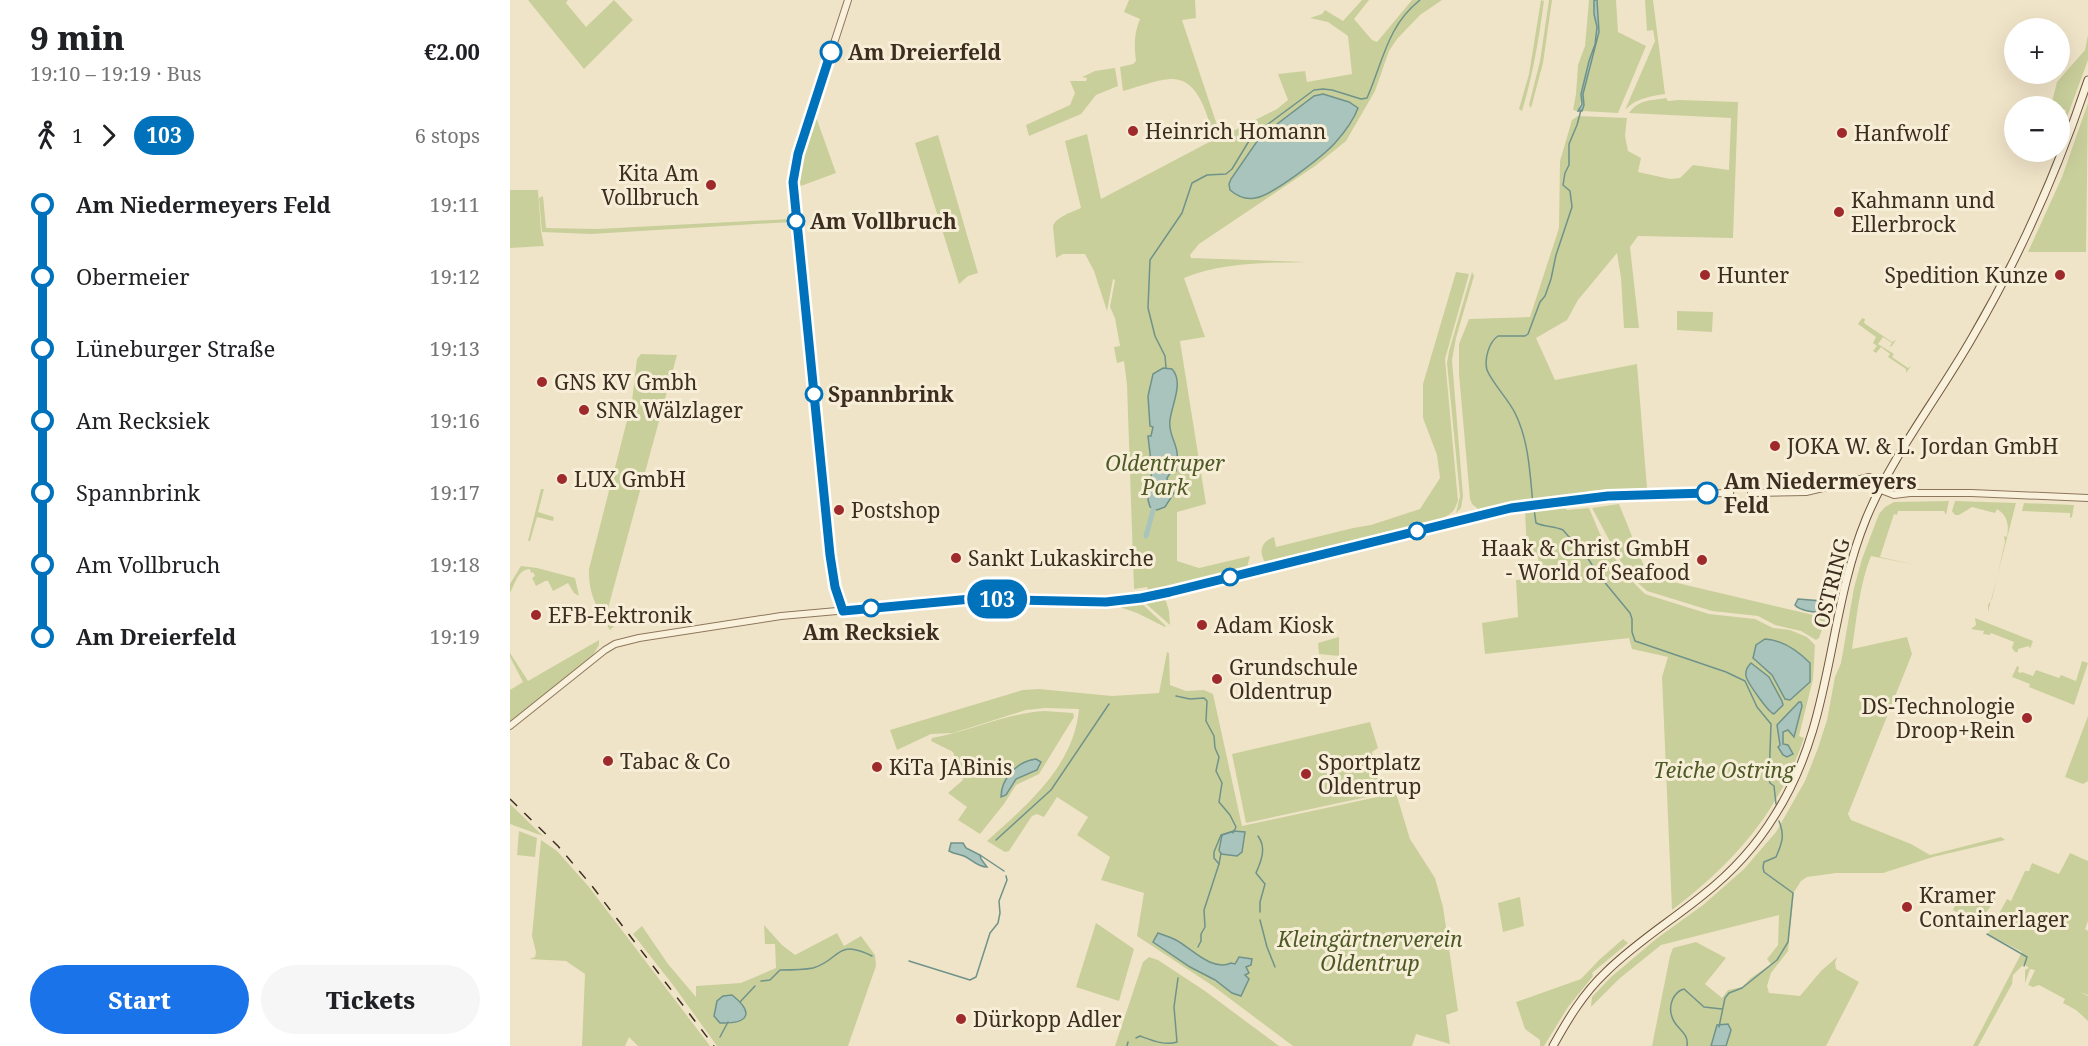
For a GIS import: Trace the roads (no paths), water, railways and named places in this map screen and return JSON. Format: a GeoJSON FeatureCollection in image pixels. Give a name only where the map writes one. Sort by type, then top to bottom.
{"type":"FeatureCollection","features":[{"type":"Feature","properties":{"kind":"main road","name":"OSTRING"},"geometry":{"type":"LineString","coordinates":[[1553,1046],[1573,1010],[1597,981],[1630,951],[1730,872],[1758,839],[1783,802],[1812,738],[1821,705],[1846,579],[1862,528],[1881,485],[2000,290],[2065,147],[2088,80]]}},
{"type":"Feature","properties":{"kind":"street"},"geometry":{"type":"LineString","coordinates":[[843,611],[835,587],[830,555],[793,182],[798,154],[848,0]]}},
{"type":"Feature","properties":{"kind":"street"},"geometry":{"type":"LineString","coordinates":[[1751,493],[1806,492],[1869,477],[1881,485],[1910,493],[2088,498]]}},
{"type":"Feature","properties":{"kind":"street"},"geometry":{"type":"LineString","coordinates":[[1741,483],[1748,486],[1751,493],[1748,501],[1740,504],[1733,501],[1730,494],[1733,486],[1741,483]]}},
{"type":"Feature","properties":{"kind":"street"},"geometry":{"type":"LineString","coordinates":[[510,726],[600,653],[615,644],[645,637],[748,620],[971,599],[1098,602],[1141,598],[1468,518],[1526,506],[1608,496],[1730,494]]}},
{"type":"Feature","properties":{"kind":"water"},"geometry":{"type":"Polygon","coordinates":[[[1594,0],[1597,0],[1599,32],[1583,94],[1584,105],[1582,111],[1578,111],[1582,104],[1581,94],[1595,44],[1597,27],[1594,0]]]}},
{"type":"Feature","properties":{"kind":"water"},"geometry":{"type":"Polygon","coordinates":[[[1323,94],[1349,102],[1358,108],[1335,143],[1297,175],[1263,196],[1245,198],[1230,190],[1231,179],[1260,137],[1314,96],[1323,94]]]}},
{"type":"Feature","properties":{"kind":"water"},"geometry":{"type":"Polygon","coordinates":[[[1163,368],[1172,369],[1177,380],[1170,424],[1177,457],[1176,471],[1171,472],[1167,478],[1168,487],[1174,493],[1165,507],[1157,510],[1150,507],[1148,500],[1152,470],[1148,436],[1151,436],[1153,427],[1150,426],[1148,396],[1153,374],[1163,368]]]}},
{"type":"Feature","properties":{"kind":"water"},"geometry":{"type":"Polygon","coordinates":[[[1798,599],[1822,601],[1822,611],[1812,612],[1800,608],[1795,605],[1798,599]]]}},
{"type":"Feature","properties":{"kind":"water"},"geometry":{"type":"Polygon","coordinates":[[[1765,639],[1778,641],[1790,647],[1810,663],[1810,682],[1790,700],[1785,699],[1772,675],[1753,658],[1756,645],[1765,639]]]}},
{"type":"Feature","properties":{"kind":"water"},"geometry":{"type":"Polygon","coordinates":[[[1751,663],[1769,677],[1782,701],[1783,705],[1774,714],[1763,703],[1747,679],[1746,670],[1751,663]]]}},
{"type":"Feature","properties":{"kind":"water"},"geometry":{"type":"Polygon","coordinates":[[[1799,702],[1802,706],[1794,737],[1788,730],[1783,732],[1783,744],[1788,745],[1793,754],[1787,757],[1778,747],[1780,745],[1777,725],[1799,702]]]}},
{"type":"Feature","properties":{"kind":"water"},"geometry":{"type":"Polygon","coordinates":[[[1036,759],[1041,762],[1037,770],[1016,779],[1006,795],[1001,797],[1007,777],[1023,763],[1036,759]]]}},
{"type":"Feature","properties":{"kind":"water"},"geometry":{"type":"Polygon","coordinates":[[[1234,831],[1245,832],[1242,852],[1237,856],[1221,854],[1219,850],[1222,835],[1234,831]]]}},
{"type":"Feature","properties":{"kind":"water"},"geometry":{"type":"Polygon","coordinates":[[[951,843],[963,843],[966,848],[980,855],[987,867],[949,851],[951,843]]]}},
{"type":"Feature","properties":{"kind":"water"},"geometry":{"type":"Polygon","coordinates":[[[1158,933],[1176,940],[1202,958],[1216,964],[1235,964],[1239,957],[1252,959],[1251,965],[1246,967],[1249,973],[1245,975],[1249,979],[1241,996],[1232,993],[1153,942],[1158,933]]]}},
{"type":"Feature","properties":{"kind":"water"},"geometry":{"type":"Polygon","coordinates":[[[732,995],[744,1008],[745,1017],[737,1022],[720,1023],[714,1016],[717,1001],[723,996],[732,995]]]}},
{"type":"Feature","properties":{"kind":"water"},"geometry":{"type":"Polygon","coordinates":[[[1728,1024],[1731,1030],[1726,1046],[1711,1046],[1717,1025],[1728,1024]]]}},
{"type":"Feature","properties":{"kind":"waterway"},"geometry":{"type":"LineString","coordinates":[[1166,368],[1165,356],[1155,336],[1148,308],[1150,260],[1182,213],[1192,183],[1207,175],[1226,174],[1232,169],[1252,136],[1314,90],[1332,90],[1361,99],[1367,98],[1393,33],[1400,21],[1420,0]]}},
{"type":"Feature","properties":{"kind":"waterway"},"geometry":{"type":"LineString","coordinates":[[1533,505],[1528,458],[1520,424],[1487,370],[1486,361],[1490,346],[1498,336],[1528,334],[1540,302],[1545,296],[1572,207],[1570,191],[1563,185],[1569,165],[1569,144],[1581,110]]}},
{"type":"Feature","properties":{"kind":"waterway"},"geometry":{"type":"LineString","coordinates":[[1146,536],[1155,503]]}},
{"type":"Feature","properties":{"kind":"waterway"},"geometry":{"type":"LineString","coordinates":[[1534,509],[1536,523],[1563,530],[1630,613],[1635,641],[1726,672],[1745,681],[1757,707],[1771,724],[1769,780],[1774,786],[1776,804]]}},
{"type":"Feature","properties":{"kind":"waterway"},"geometry":{"type":"LineString","coordinates":[[1176,696],[1190,699],[1204,698],[1207,701],[1206,721],[1214,736],[1215,748],[1219,757],[1216,771],[1222,783],[1219,802],[1236,827],[1233,833]]}},
{"type":"Feature","properties":{"kind":"waterway"},"geometry":{"type":"LineString","coordinates":[[996,840],[1051,790],[1109,704]]}},
{"type":"Feature","properties":{"kind":"waterway"},"geometry":{"type":"LineString","coordinates":[[1719,1027],[1725,998],[1729,993],[1742,988],[1777,960],[1788,942],[1793,893],[1764,872],[1763,867],[1764,862],[1776,857],[1780,848],[1782,835],[1779,821]]}},
{"type":"Feature","properties":{"kind":"waterway"},"geometry":{"type":"LineString","coordinates":[[1198,947],[1205,927],[1204,910],[1219,864],[1214,858],[1214,852],[1221,835],[1234,831]]}},
{"type":"Feature","properties":{"kind":"waterway"},"geometry":{"type":"LineString","coordinates":[[1258,836],[1263,850],[1256,873],[1265,884],[1260,912]]}},
{"type":"Feature","properties":{"kind":"waterway"},"geometry":{"type":"LineString","coordinates":[[1219,864],[1221,853]]}},
{"type":"Feature","properties":{"kind":"waterway"},"geometry":{"type":"LineString","coordinates":[[980,855],[1004,871]]}},
{"type":"Feature","properties":{"kind":"waterway"},"geometry":{"type":"LineString","coordinates":[[909,961],[970,980],[976,977],[990,933],[998,923],[999,901],[1007,880],[1006,876]]}},
{"type":"Feature","properties":{"kind":"waterway"},"geometry":{"type":"LineString","coordinates":[[1260,920],[1275,967]]}},
{"type":"Feature","properties":{"kind":"waterway"},"geometry":{"type":"LineString","coordinates":[[1987,934],[2027,957],[2024,966]]}},
{"type":"Feature","properties":{"kind":"waterway"},"geometry":{"type":"LineString","coordinates":[[761,981],[770,980],[780,970],[813,968],[844,950],[851,949],[872,956]]}},
{"type":"Feature","properties":{"kind":"waterway"},"geometry":{"type":"LineString","coordinates":[[1136,1038],[1140,1036],[1163,1043],[1177,1042],[1174,1007],[1178,978]]}},
{"type":"Feature","properties":{"kind":"waterway"},"geometry":{"type":"LineString","coordinates":[[740,1002],[755,986]]}},
{"type":"Feature","properties":{"kind":"waterway"},"geometry":{"type":"LineString","coordinates":[[1687,1046],[1686,1037],[1671,1013],[1672,1000],[1677,993],[1684,989],[1704,1007],[1722,1009]]}},
{"type":"Feature","properties":{"kind":"waterway"},"geometry":{"type":"LineString","coordinates":[[720,1037],[728,1022]]}},
{"type":"Feature","properties":{"kind":"waterway"},"geometry":{"type":"LineString","coordinates":[[1127,1046],[1128,1042]]}},
{"type":"Feature","properties":{"kind":"railway"},"geometry":{"type":"LineString","coordinates":[[510,799],[558,846],[592,886],[714,1046]]}},
{"type":"Feature","properties":{"kind":"place","name":"Am Dreierfeld"},"geometry":{"type":"Point","coordinates":[831,52]}},
{"type":"Feature","properties":{"kind":"place","name":"Heinrich Homann"},"geometry":{"type":"Point","coordinates":[1133,131]}},
{"type":"Feature","properties":{"kind":"place","name":"Hanfwolf"},"geometry":{"type":"Point","coordinates":[1842,133]}},
{"type":"Feature","properties":{"kind":"place","name":"Kita Am Vollbruch"},"geometry":{"type":"Point","coordinates":[711,185]}},
{"type":"Feature","properties":{"kind":"place","name":"Kahmann und Ellerbrock"},"geometry":{"type":"Point","coordinates":[1839,212]}},
{"type":"Feature","properties":{"kind":"place","name":"Am Vollbruch"},"geometry":{"type":"Point","coordinates":[796,221]}},
{"type":"Feature","properties":{"kind":"place","name":"Hunter"},"geometry":{"type":"Point","coordinates":[1705,275]}},
{"type":"Feature","properties":{"kind":"place","name":"Spedition Kunze"},"geometry":{"type":"Point","coordinates":[2060,275]}},
{"type":"Feature","properties":{"kind":"place","name":"GNS KV Gmbh"},"geometry":{"type":"Point","coordinates":[542,382]}},
{"type":"Feature","properties":{"kind":"place","name":"Spannbrink"},"geometry":{"type":"Point","coordinates":[814,394]}},
{"type":"Feature","properties":{"kind":"place","name":"SNR Wälzlager"},"geometry":{"type":"Point","coordinates":[584,410]}},
{"type":"Feature","properties":{"kind":"place","name":"JOKA W. & L. Jordan GmbH"},"geometry":{"type":"Point","coordinates":[1775,446]}},
{"type":"Feature","properties":{"kind":"place","name":"LUX GmbH"},"geometry":{"type":"Point","coordinates":[562,479]}},
{"type":"Feature","properties":{"kind":"place","name":"Am Niedermeyers Feld"},"geometry":{"type":"Point","coordinates":[1707,493]}},
{"type":"Feature","properties":{"kind":"place","name":"Postshop"},"geometry":{"type":"Point","coordinates":[839,510]}},
{"type":"Feature","properties":{"kind":"place","name":"Sankt Lukaskirche"},"geometry":{"type":"Point","coordinates":[956,558]}},
{"type":"Feature","properties":{"kind":"place","name":"Haak & Christ GmbH - World of Seafood"},"geometry":{"type":"Point","coordinates":[1702,560]}},
{"type":"Feature","properties":{"kind":"place","name":"Am Recksiek"},"geometry":{"type":"Point","coordinates":[871,608]}},
{"type":"Feature","properties":{"kind":"place","name":"EFB-Eektronik"},"geometry":{"type":"Point","coordinates":[536,615]}},
{"type":"Feature","properties":{"kind":"place","name":"Adam Kiosk"},"geometry":{"type":"Point","coordinates":[1202,625]}},
{"type":"Feature","properties":{"kind":"place","name":"Grundschule Oldentrup"},"geometry":{"type":"Point","coordinates":[1217,679]}},
{"type":"Feature","properties":{"kind":"place","name":"DS-Technologie Droop+Rein"},"geometry":{"type":"Point","coordinates":[2027,718]}},
{"type":"Feature","properties":{"kind":"place","name":"Tabac & Co"},"geometry":{"type":"Point","coordinates":[608,761]}},
{"type":"Feature","properties":{"kind":"place","name":"KiTa JABinis"},"geometry":{"type":"Point","coordinates":[877,767]}},
{"type":"Feature","properties":{"kind":"place","name":"Sportplatz Oldentrup"},"geometry":{"type":"Point","coordinates":[1306,774]}},
{"type":"Feature","properties":{"kind":"place","name":"Kramer Containerlager"},"geometry":{"type":"Point","coordinates":[1907,907]}},
{"type":"Feature","properties":{"kind":"place","name":"Dürkopp Adler"},"geometry":{"type":"Point","coordinates":[961,1019]}},
{"type":"Feature","properties":{"kind":"park label","name":"Oldentruper Park"},"geometry":{"type":"Point","coordinates":[1165,475]}},
{"type":"Feature","properties":{"kind":"park label","name":"Teiche Ostring"},"geometry":{"type":"Point","coordinates":[1724,770]}},
{"type":"Feature","properties":{"kind":"park label","name":"Kleingärtnerverein Oldentrup"},"geometry":{"type":"Point","coordinates":[1370,951]}}]}
